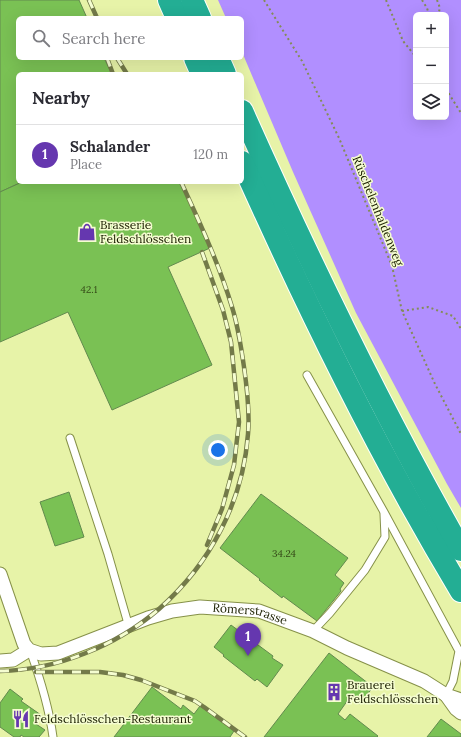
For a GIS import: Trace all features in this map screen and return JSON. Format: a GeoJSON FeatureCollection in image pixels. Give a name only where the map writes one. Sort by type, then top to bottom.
{"type":"FeatureCollection","features":[{"type":"Feature","properties":{"kind":"highway"},"geometry":{"type":"LineString","coordinates":[[169,0],[176,16]]}},
{"type":"Feature","properties":{"kind":"highway"},"geometry":{"type":"LineString","coordinates":[[192,0],[199,16]]}},
{"type":"Feature","properties":{"kind":"highway"},"geometry":{"type":"LineString","coordinates":[[196,60],[201,72]]}},
{"type":"Feature","properties":{"kind":"highway"},"geometry":{"type":"LineString","coordinates":[[219,60],[224,72]]}},
{"type":"Feature","properties":{"kind":"highway"},"geometry":{"type":"LineString","coordinates":[[244,115],[339,322],[411,462],[461,550]]}},
{"type":"Feature","properties":{"kind":"highway"},"geometry":{"type":"LineString","coordinates":[[244,166],[321,331],[360,410],[411,505],[461,591]]}},
{"type":"Feature","properties":{"kind":"street"},"geometry":{"type":"LineString","coordinates":[[0,574],[24,644],[29,650],[13,660],[0,661]]}},
{"type":"Feature","properties":{"kind":"street","name":"Römerstrasse"},"geometry":{"type":"LineString","coordinates":[[29,650],[41,654],[58,654],[129,627],[148,618],[172,611],[200,607],[259,611],[313,631],[347,648],[424,681],[446,695],[461,700]]}},
{"type":"Feature","properties":{"kind":"street"},"geometry":{"type":"LineString","coordinates":[[446,695],[456,709],[461,713]]}},
{"type":"Feature","properties":{"kind":"lane"},"geometry":{"type":"LineString","coordinates":[[307,375],[384,512],[458,651],[454,681],[446,695]]}},
{"type":"Feature","properties":{"kind":"lane"},"geometry":{"type":"LineString","coordinates":[[70,438],[108,554],[129,627]]}},
{"type":"Feature","properties":{"kind":"lane"},"geometry":{"type":"LineString","coordinates":[[313,631],[330,613],[365,570],[385,537],[384,512]]}},
{"type":"Feature","properties":{"kind":"lane"},"geometry":{"type":"LineString","coordinates":[[29,650],[38,672],[53,737]]}},
{"type":"Feature","properties":{"kind":"path","name":"Rüschelenhaldenweg"},"geometry":{"type":"LineString","coordinates":[[264,0],[302,60],[339,138],[392,266],[402,311],[461,434]]}},
{"type":"Feature","properties":{"kind":"path"},"geometry":{"type":"LineString","coordinates":[[386,0],[403,41],[413,53]]}},
{"type":"Feature","properties":{"kind":"path"},"geometry":{"type":"LineString","coordinates":[[422,0],[428,12]]}},
{"type":"Feature","properties":{"kind":"path"},"geometry":{"type":"LineString","coordinates":[[437,0],[440,8],[439,12]]}},
{"type":"Feature","properties":{"kind":"path"},"geometry":{"type":"LineString","coordinates":[[449,94],[461,113]]}},
{"type":"Feature","properties":{"kind":"path"},"geometry":{"type":"LineString","coordinates":[[402,311],[428,306],[453,316],[461,329]]}},
{"type":"Feature","properties":{"kind":"shaded area"},"geometry":{"type":"Polygon","coordinates":[[[218,0],[461,0],[461,508],[356,313],[293,172],[244,57],[244,16],[225,16],[218,0]]]}},
{"type":"Feature","properties":{"kind":"building"},"geometry":{"type":"Polygon","coordinates":[[[0,0],[79,0],[86,16],[16,16],[16,60],[105,60],[111,72],[16,72],[16,184],[18,184],[0,192],[0,0]]]}},
{"type":"Feature","properties":{"kind":"building"},"geometry":{"type":"Polygon","coordinates":[[[18,184],[181,184],[210,248],[168,267],[212,365],[112,410],[68,312],[0,342],[0,192],[18,184]]]}},
{"type":"Feature","properties":{"kind":"building"},"geometry":{"type":"Polygon","coordinates":[[[69,492],[84,537],[55,546],[40,502],[69,492]]]}},
{"type":"Feature","properties":{"kind":"building"},"geometry":{"type":"Polygon","coordinates":[[[261,494],[348,558],[335,575],[344,583],[340,589],[341,591],[317,621],[283,596],[282,598],[220,548],[261,494]]]}},
{"type":"Feature","properties":{"kind":"building"},"geometry":{"type":"Polygon","coordinates":[[[231,625],[283,665],[267,687],[257,679],[255,681],[214,647],[231,625]]]}},
{"type":"Feature","properties":{"kind":"building","name":"Brauerei Feldschlösschen"},"geometry":{"type":"Polygon","coordinates":[[[329,653],[373,687],[360,704],[350,697],[338,714],[345,720],[350,714],[378,736],[264,737],[329,653]]]}},
{"type":"Feature","properties":{"kind":"building"},"geometry":{"type":"Polygon","coordinates":[[[152,687],[181,709],[183,705],[194,714],[200,706],[234,731],[230,737],[114,737],[152,687]]]}},
{"type":"Feature","properties":{"kind":"building"},"geometry":{"type":"Polygon","coordinates":[[[10,689],[23,699],[21,701],[41,715],[36,724],[45,730],[39,737],[24,737],[21,735],[20,737],[14,737],[0,727],[0,703],[10,689]]]}},
{"type":"Feature","properties":{"kind":"building"},"geometry":{"type":"Polygon","coordinates":[[[441,719],[461,734],[461,737],[427,737],[441,719]]]}},
{"type":"Feature","properties":{"kind":"railway"},"geometry":{"type":"LineString","coordinates":[[89,0],[96,16]]}},
{"type":"Feature","properties":{"kind":"railway"},"geometry":{"type":"LineString","coordinates":[[108,60],[112,72]]}},
{"type":"Feature","properties":{"kind":"railway"},"geometry":{"type":"LineString","coordinates":[[118,60],[126,72]]}},
{"type":"Feature","properties":{"kind":"railway"},"geometry":{"type":"LineString","coordinates":[[0,671],[21,670],[43,666],[85,654],[105,645],[142,622],[159,609],[194,572],[221,530],[231,507],[239,484],[245,459],[248,434],[248,400],[242,351],[238,329],[227,291],[202,228],[182,184]]}},
{"type":"Feature","properties":{"kind":"railway"},"geometry":{"type":"LineString","coordinates":[[202,252],[223,310],[231,342],[239,422],[234,465],[222,509],[207,545]]}},
{"type":"Feature","properties":{"kind":"railway"},"geometry":{"type":"LineString","coordinates":[[36,672],[100,672],[123,675],[141,680],[195,701],[245,737]]}},
{"type":"Feature","properties":{"kind":"place","name":"Brasserie Feldschlösschen"},"geometry":{"type":"Point","coordinates":[87,232]}},
{"type":"Feature","properties":{"kind":"place","name":"Schalander"},"geometry":{"type":"Point","coordinates":[248,656]}},
{"type":"Feature","properties":{"kind":"place","name":"Brauerei Feldschlösschen"},"geometry":{"type":"Point","coordinates":[334,692]}},
{"type":"Feature","properties":{"kind":"place","name":"Feldschlösschen-Restaurant"},"geometry":{"type":"Point","coordinates":[21,719]}}]}
